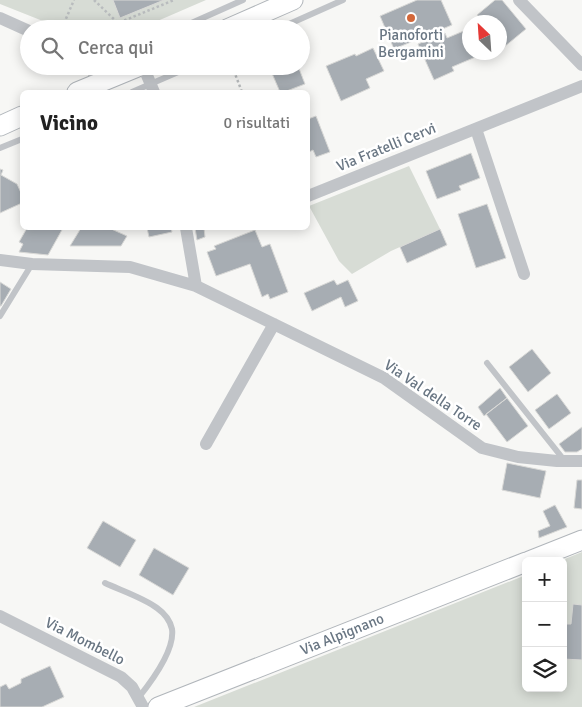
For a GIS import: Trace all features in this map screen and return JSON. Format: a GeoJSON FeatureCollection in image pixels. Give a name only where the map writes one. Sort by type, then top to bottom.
{"type":"FeatureCollection","features":[{"type":"Feature","properties":{"kind":"street"},"geometry":{"type":"LineString","coordinates":[[247,20],[293,0]]}},
{"type":"Feature","properties":{"kind":"street"},"geometry":{"type":"LineString","coordinates":[[519,0],[582,65]]}},
{"type":"Feature","properties":{"kind":"street"},"geometry":{"type":"LineString","coordinates":[[0,18],[20,27]]}},
{"type":"Feature","properties":{"kind":"street"},"geometry":{"type":"LineString","coordinates":[[79,90],[90,75]]}},
{"type":"Feature","properties":{"kind":"street"},"geometry":{"type":"LineString","coordinates":[[146,75],[153,88]]}},
{"type":"Feature","properties":{"kind":"street","name":"Via Fratelli Cervi"},"geometry":{"type":"LineString","coordinates":[[310,195],[582,86]]}},
{"type":"Feature","properties":{"kind":"street"},"geometry":{"type":"LineString","coordinates":[[0,126],[20,117]]}},
{"type":"Feature","properties":{"kind":"street"},"geometry":{"type":"LineString","coordinates":[[476,129],[524,274]]}},
{"type":"Feature","properties":{"kind":"street"},"geometry":{"type":"LineString","coordinates":[[186,230],[196,286]]}},
{"type":"Feature","properties":{"kind":"street","name":"Via Val della Torre"},"geometry":{"type":"LineString","coordinates":[[0,260],[32,264],[130,267],[196,286],[384,378],[482,448],[518,457],[582,461]]}},
{"type":"Feature","properties":{"kind":"street"},"geometry":{"type":"LineString","coordinates":[[206,444],[274,324]]}},
{"type":"Feature","properties":{"kind":"street","name":"Via Alpignano"},"geometry":{"type":"LineString","coordinates":[[537,557],[582,540]]}},
{"type":"Feature","properties":{"kind":"street","name":"Via Alpignano"},"geometry":{"type":"LineString","coordinates":[[158,707],[522,563]]}},
{"type":"Feature","properties":{"kind":"street","name":"Via Mombello"},"geometry":{"type":"LineString","coordinates":[[0,616],[121,677],[132,687],[141,702]]}},
{"type":"Feature","properties":{"kind":"lane"},"geometry":{"type":"LineString","coordinates":[[198,20],[243,0]]}},
{"type":"Feature","properties":{"kind":"lane"},"geometry":{"type":"LineString","coordinates":[[298,20],[343,0]]}},
{"type":"Feature","properties":{"kind":"lane"},"geometry":{"type":"LineString","coordinates":[[153,88],[176,75]]}},
{"type":"Feature","properties":{"kind":"lane"},"geometry":{"type":"LineString","coordinates":[[0,148],[20,140]]}},
{"type":"Feature","properties":{"kind":"lane"},"geometry":{"type":"LineString","coordinates":[[0,316],[32,264]]}},
{"type":"Feature","properties":{"kind":"lane"},"geometry":{"type":"LineString","coordinates":[[487,363],[564,461]]}},
{"type":"Feature","properties":{"kind":"lane"},"geometry":{"type":"LineString","coordinates":[[105,583],[156,607],[169,620],[172,631],[170,646],[141,702]]}},
{"type":"Feature","properties":{"kind":"path"},"geometry":{"type":"LineString","coordinates":[[65,20],[74,0]]}},
{"type":"Feature","properties":{"kind":"path"},"geometry":{"type":"LineString","coordinates":[[94,0],[115,20]]}},
{"type":"Feature","properties":{"kind":"path"},"geometry":{"type":"LineString","coordinates":[[125,20],[174,0]]}},
{"type":"Feature","properties":{"kind":"path"},"geometry":{"type":"LineString","coordinates":[[235,75],[241,90]]}},
{"type":"Feature","properties":{"kind":"shaded area"},"geometry":{"type":"Polygon","coordinates":[[[0,0],[206,0],[160,20],[40,20],[0,4],[0,0]]]}},
{"type":"Feature","properties":{"kind":"shaded area"},"geometry":{"type":"Polygon","coordinates":[[[409,166],[440,229],[391,251],[352,274],[339,261],[310,206],[409,166]]]}},
{"type":"Feature","properties":{"kind":"shaded area"},"geometry":{"type":"Polygon","coordinates":[[[582,552],[582,707],[194,707],[522,577],[522,692],[567,692],[567,558],[582,552]]]}},
{"type":"Feature","properties":{"kind":"building"},"geometry":{"type":"Polygon","coordinates":[[[113,0],[164,0],[120,18],[113,0]]]}},
{"type":"Feature","properties":{"kind":"building"},"geometry":{"type":"Polygon","coordinates":[[[417,0],[441,0],[452,25],[394,49],[380,16],[417,0]]]}},
{"type":"Feature","properties":{"kind":"building"},"geometry":{"type":"Polygon","coordinates":[[[495,0],[502,0],[526,29],[507,45],[507,15],[477,15],[495,0]]]}},
{"type":"Feature","properties":{"kind":"building"},"geometry":{"type":"Polygon","coordinates":[[[462,32],[462,60],[469,60],[452,67],[454,71],[434,80],[418,44],[445,33],[447,38],[462,32]]]}},
{"type":"Feature","properties":{"kind":"building"},"geometry":{"type":"Polygon","coordinates":[[[373,48],[384,71],[366,79],[370,88],[341,101],[326,66],[373,48]]]}},
{"type":"Feature","properties":{"kind":"building"},"geometry":{"type":"Polygon","coordinates":[[[273,75],[302,75],[305,84],[289,90],[279,90],[273,75]]]}},
{"type":"Feature","properties":{"kind":"building"},"geometry":{"type":"Polygon","coordinates":[[[316,116],[330,152],[316,157],[313,150],[310,152],[310,118],[316,116]]]}},
{"type":"Feature","properties":{"kind":"building"},"geometry":{"type":"Polygon","coordinates":[[[471,153],[480,178],[459,186],[461,190],[437,199],[426,171],[471,153]]]}},
{"type":"Feature","properties":{"kind":"building"},"geometry":{"type":"Polygon","coordinates":[[[0,169],[3,170],[1,175],[17,184],[20,191],[20,204],[0,213],[0,169]]]}},
{"type":"Feature","properties":{"kind":"building"},"geometry":{"type":"Polygon","coordinates":[[[487,204],[506,258],[476,268],[458,214],[487,204]]]}},
{"type":"Feature","properties":{"kind":"building"},"geometry":{"type":"Polygon","coordinates":[[[440,229],[447,245],[407,263],[400,247],[440,229]]]}},
{"type":"Feature","properties":{"kind":"building"},"geometry":{"type":"Polygon","coordinates":[[[26,230],[62,230],[48,255],[19,252],[23,244],[19,242],[26,230]]]}},
{"type":"Feature","properties":{"kind":"building"},"geometry":{"type":"Polygon","coordinates":[[[80,230],[114,230],[127,236],[121,246],[70,246],[80,230]]]}},
{"type":"Feature","properties":{"kind":"building"},"geometry":{"type":"Polygon","coordinates":[[[147,230],[172,230],[172,232],[149,237],[147,230]]]}},
{"type":"Feature","properties":{"kind":"building"},"geometry":{"type":"Polygon","coordinates":[[[195,230],[204,230],[205,237],[197,240],[195,230]]]}},
{"type":"Feature","properties":{"kind":"building"},"geometry":{"type":"Polygon","coordinates":[[[255,230],[262,247],[270,244],[288,292],[270,299],[268,294],[262,297],[250,264],[216,276],[207,252],[216,249],[214,246],[255,230]]]}},
{"type":"Feature","properties":{"kind":"building"},"geometry":{"type":"Polygon","coordinates":[[[334,280],[337,285],[348,280],[358,301],[345,307],[341,297],[312,311],[304,293],[334,280]]]}},
{"type":"Feature","properties":{"kind":"building"},"geometry":{"type":"Polygon","coordinates":[[[0,282],[11,289],[1,306],[0,306],[0,282]]]}},
{"type":"Feature","properties":{"kind":"building"},"geometry":{"type":"Polygon","coordinates":[[[532,349],[551,373],[528,392],[509,367],[532,349]]]}},
{"type":"Feature","properties":{"kind":"building"},"geometry":{"type":"Polygon","coordinates":[[[500,388],[507,398],[484,416],[478,407],[500,388]]]}},
{"type":"Feature","properties":{"kind":"building"},"geometry":{"type":"Polygon","coordinates":[[[557,394],[571,413],[549,429],[535,410],[557,394]]]}},
{"type":"Feature","properties":{"kind":"building"},"geometry":{"type":"Polygon","coordinates":[[[507,398],[528,426],[507,442],[486,414],[507,398]]]}},
{"type":"Feature","properties":{"kind":"building"},"geometry":{"type":"Polygon","coordinates":[[[582,427],[582,449],[577,452],[565,452],[559,444],[582,427]]]}},
{"type":"Feature","properties":{"kind":"building"},"geometry":{"type":"Polygon","coordinates":[[[507,463],[546,471],[540,498],[502,490],[507,463]]]}},
{"type":"Feature","properties":{"kind":"building"},"geometry":{"type":"Polygon","coordinates":[[[577,480],[582,480],[582,509],[574,508],[577,480]]]}},
{"type":"Feature","properties":{"kind":"building"},"geometry":{"type":"Polygon","coordinates":[[[555,505],[567,527],[539,538],[538,531],[550,526],[543,511],[555,505]]]}},
{"type":"Feature","properties":{"kind":"building"},"geometry":{"type":"Polygon","coordinates":[[[103,521],[136,540],[120,567],[87,548],[103,521]]]}},
{"type":"Feature","properties":{"kind":"building"},"geometry":{"type":"Polygon","coordinates":[[[154,548],[189,568],[173,595],[139,575],[154,548]]]}},
{"type":"Feature","properties":{"kind":"building"},"geometry":{"type":"Polygon","coordinates":[[[573,604],[582,605],[582,660],[567,659],[567,624],[571,624],[573,604]]]}},
{"type":"Feature","properties":{"kind":"building"},"geometry":{"type":"Polygon","coordinates":[[[50,666],[64,697],[42,707],[0,707],[0,687],[6,684],[9,689],[21,683],[21,679],[50,666]]]}},
{"type":"Feature","properties":{"kind":"place","name":"Pianoforti Bergamini"},"geometry":{"type":"Point","coordinates":[411,18]}}]}
